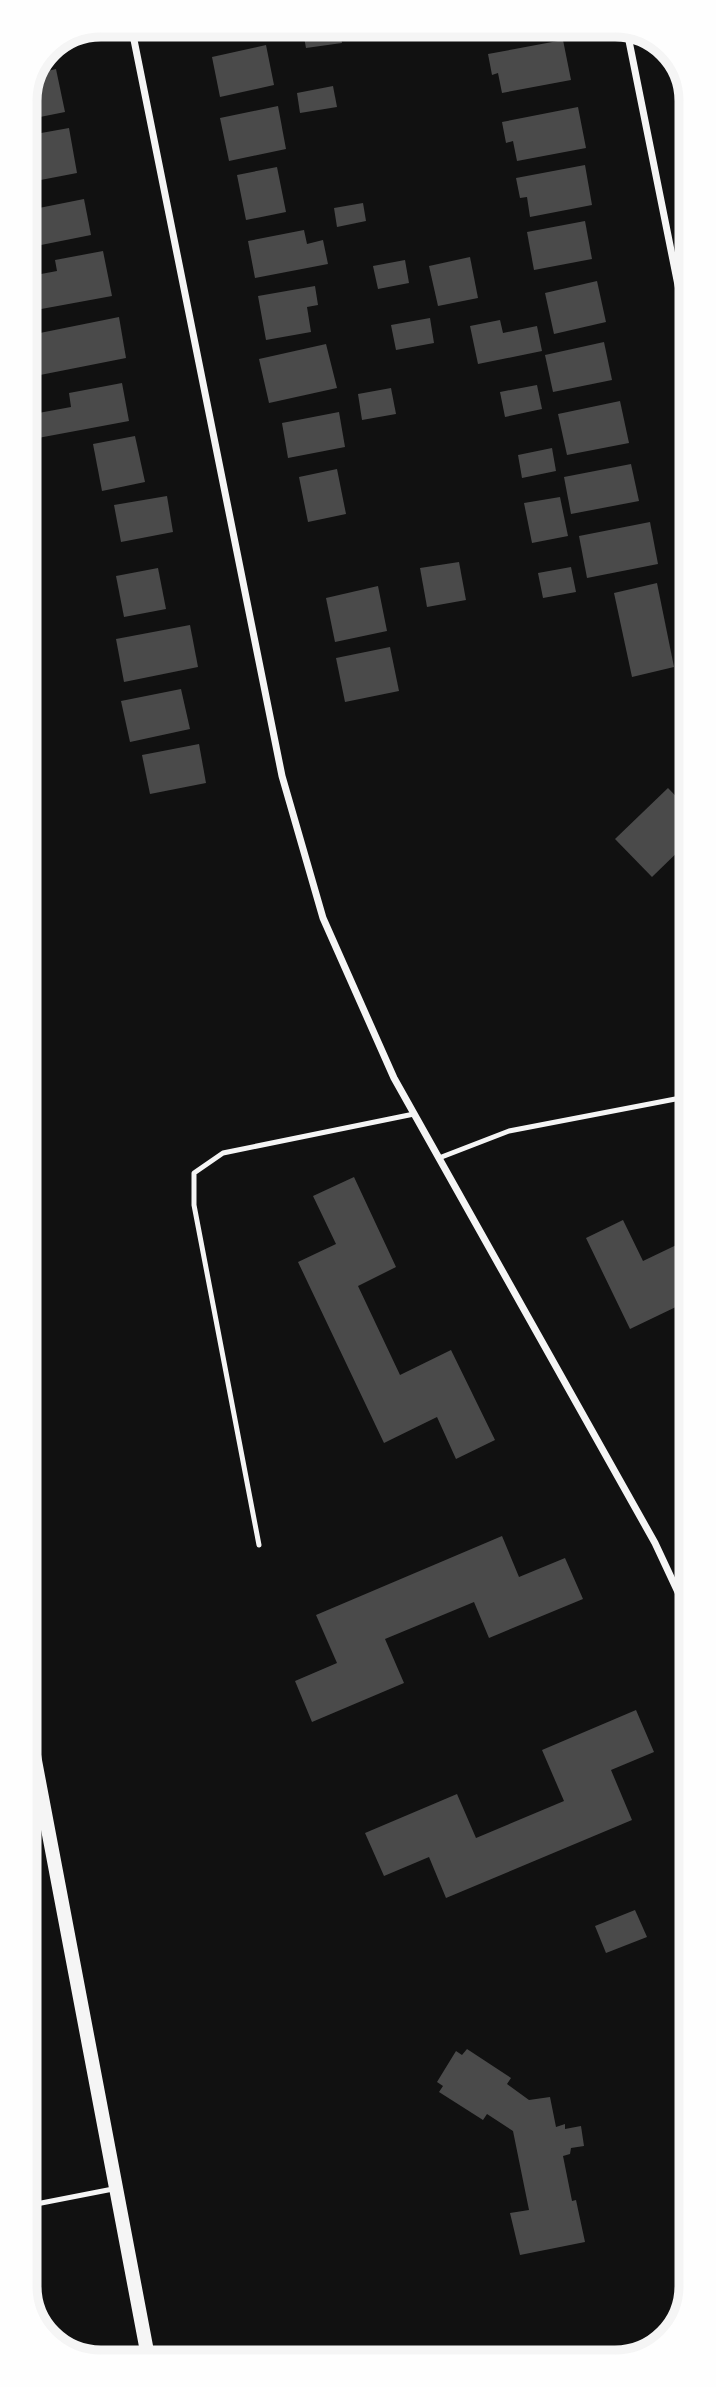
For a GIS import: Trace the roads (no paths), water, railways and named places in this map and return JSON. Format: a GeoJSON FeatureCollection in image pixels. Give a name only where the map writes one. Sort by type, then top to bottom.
{"type":"FeatureCollection","features":[{"type":"Feature","properties":{"kind":"main road"},"geometry":{"type":"LineString","coordinates":[[37,1771],[147,2350]]}},
{"type":"Feature","properties":{"kind":"street"},"geometry":{"type":"LineString","coordinates":[[134,37],[282,776],[323,919],[394,1078],[655,1542],[679,1594]]}},
{"type":"Feature","properties":{"kind":"street"},"geometry":{"type":"LineString","coordinates":[[628,38],[679,290]]}},
{"type":"Feature","properties":{"kind":"lane"},"geometry":{"type":"LineString","coordinates":[[439,1158],[509,1131],[679,1098]]}},
{"type":"Feature","properties":{"kind":"lane"},"geometry":{"type":"LineString","coordinates":[[259,1545],[194,1205],[194,1173],[223,1153],[414,1114]]}},
{"type":"Feature","properties":{"kind":"lane"},"geometry":{"type":"LineString","coordinates":[[37,2204],[116,2188]]}}]}
